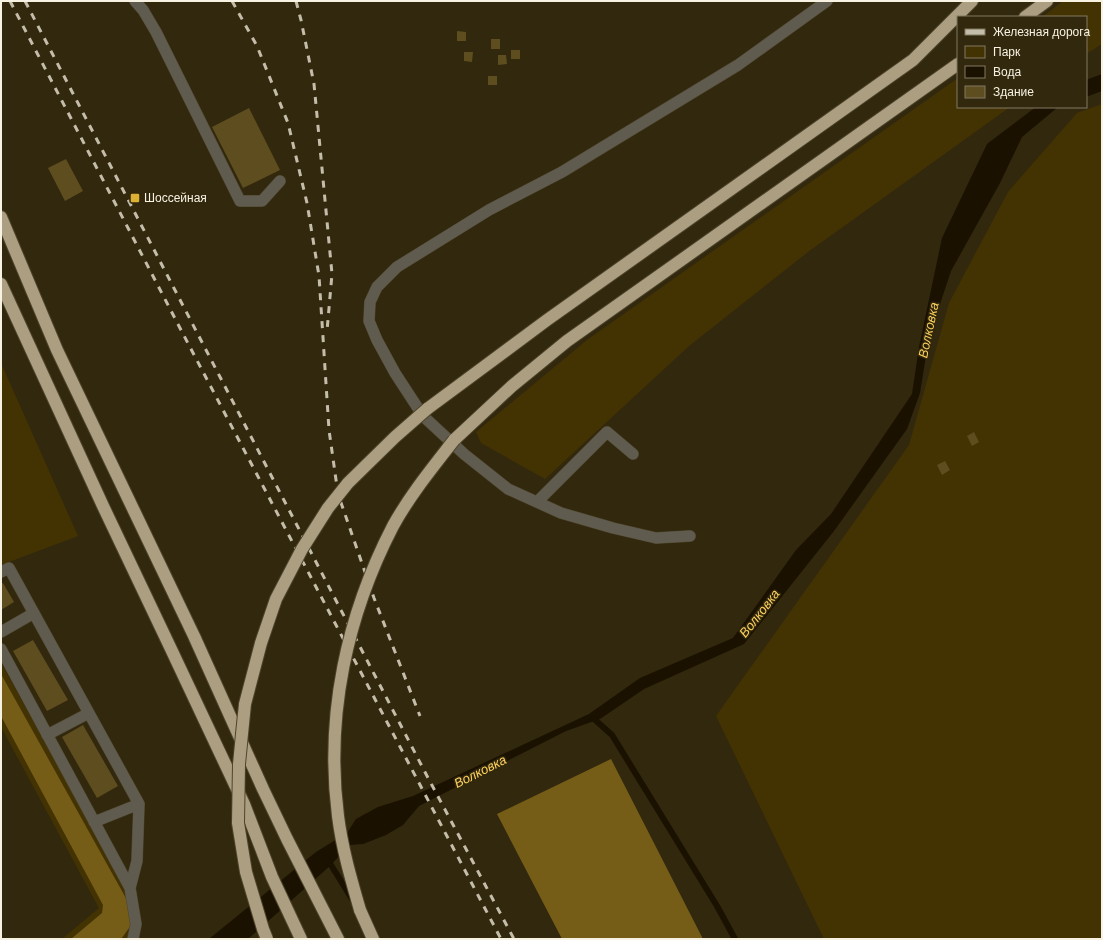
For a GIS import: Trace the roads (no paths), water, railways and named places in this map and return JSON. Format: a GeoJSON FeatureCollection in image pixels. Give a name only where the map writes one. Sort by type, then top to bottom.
{"type":"FeatureCollection","features":[{"type":"Feature","properties":{"kind":"highway"},"geometry":{"type":"LineString","coordinates":[[267,939],[262,929],[246,872],[238,823],[239,764],[245,704],[261,643],[276,599],[302,549],[328,508],[348,483],[395,437],[427,409],[546,320],[912,60],[972,1]]}},
{"type":"Feature","properties":{"kind":"highway"},"geometry":{"type":"LineString","coordinates":[[1026,16],[1047,1]]}},
{"type":"Feature","properties":{"kind":"highway"},"geometry":{"type":"LineString","coordinates":[[373,939],[360,910],[346,862],[338,816],[333,762],[336,708],[345,654],[355,616],[394,525],[413,493],[454,440],[512,386],[567,341],[957,65]]}},
{"type":"Feature","properties":{"kind":"highway"},"geometry":{"type":"LineString","coordinates":[[1,217],[57,350],[194,636],[263,789],[338,939]]}},
{"type":"Feature","properties":{"kind":"highway"},"geometry":{"type":"LineString","coordinates":[[1,284],[103,506],[244,804],[272,877],[301,939]]}},
{"type":"Feature","properties":{"kind":"lane"},"geometry":{"type":"LineString","coordinates":[[136,1],[156,32],[240,201],[262,201],[280,180]]}},
{"type":"Feature","properties":{"kind":"lane"},"geometry":{"type":"LineString","coordinates":[[690,536],[656,538],[614,528],[560,513],[508,489],[464,454],[423,416],[395,373],[377,340],[369,321],[370,302],[377,287],[397,267],[489,210],[562,172],[738,65],[827,1]]}},
{"type":"Feature","properties":{"kind":"lane"},"geometry":{"type":"LineString","coordinates":[[537,502],[607,432],[633,454]]}},
{"type":"Feature","properties":{"kind":"lane"},"geometry":{"type":"LineString","coordinates":[[1,572],[9,568],[139,804],[137,861],[130,888]]}},
{"type":"Feature","properties":{"kind":"lane"},"geometry":{"type":"LineString","coordinates":[[1,632],[34,613]]}},
{"type":"Feature","properties":{"kind":"lane"},"geometry":{"type":"LineString","coordinates":[[1,649],[130,888],[136,924],[133,939]]}},
{"type":"Feature","properties":{"kind":"lane"},"geometry":{"type":"LineString","coordinates":[[47,735],[89,713]]}},
{"type":"Feature","properties":{"kind":"lane"},"geometry":{"type":"LineString","coordinates":[[94,822],[139,804]]}},
{"type":"Feature","properties":{"kind":"water"},"geometry":{"type":"Polygon","coordinates":[[[1102,74],[1102,91],[1087,97],[1087,80],[1102,74]]]}},
{"type":"Feature","properties":{"kind":"water","name":"Волковка"},"geometry":{"type":"Polygon","coordinates":[[[1035,108],[1057,108],[1022,137],[1000,183],[951,271],[929,337],[920,393],[907,429],[834,531],[744,644],[644,689],[600,719],[566,731],[419,806],[403,825],[386,835],[363,844],[349,845],[331,865],[248,939],[209,939],[316,852],[347,833],[356,819],[378,807],[413,796],[589,714],[640,678],[733,638],[796,550],[831,514],[912,394],[919,347],[942,238],[987,144],[1035,108]]]}},
{"type":"Feature","properties":{"kind":"waterway"},"geometry":{"type":"LineString","coordinates":[[593,718],[612,735],[717,906],[735,939]]}},
{"type":"Feature","properties":{"kind":"waterway"},"geometry":{"type":"LineString","coordinates":[[325,859],[331,865],[352,899]]}},
{"type":"Feature","properties":{"kind":"railway"},"geometry":{"type":"LineString","coordinates":[[10,1],[501,939]]}},
{"type":"Feature","properties":{"kind":"railway"},"geometry":{"type":"LineString","coordinates":[[25,1],[426,774],[514,939]]}},
{"type":"Feature","properties":{"kind":"railway"},"geometry":{"type":"LineString","coordinates":[[232,1],[257,46],[288,123],[307,203],[319,276],[329,430],[338,494],[374,598],[420,716]]}},
{"type":"Feature","properties":{"kind":"railway"},"geometry":{"type":"LineString","coordinates":[[296,1],[314,84],[332,274],[327,331]]}},
{"type":"Feature","properties":{"kind":"place","name":"Шоссейная"},"geometry":{"type":"Point","coordinates":[135,198]}}]}
